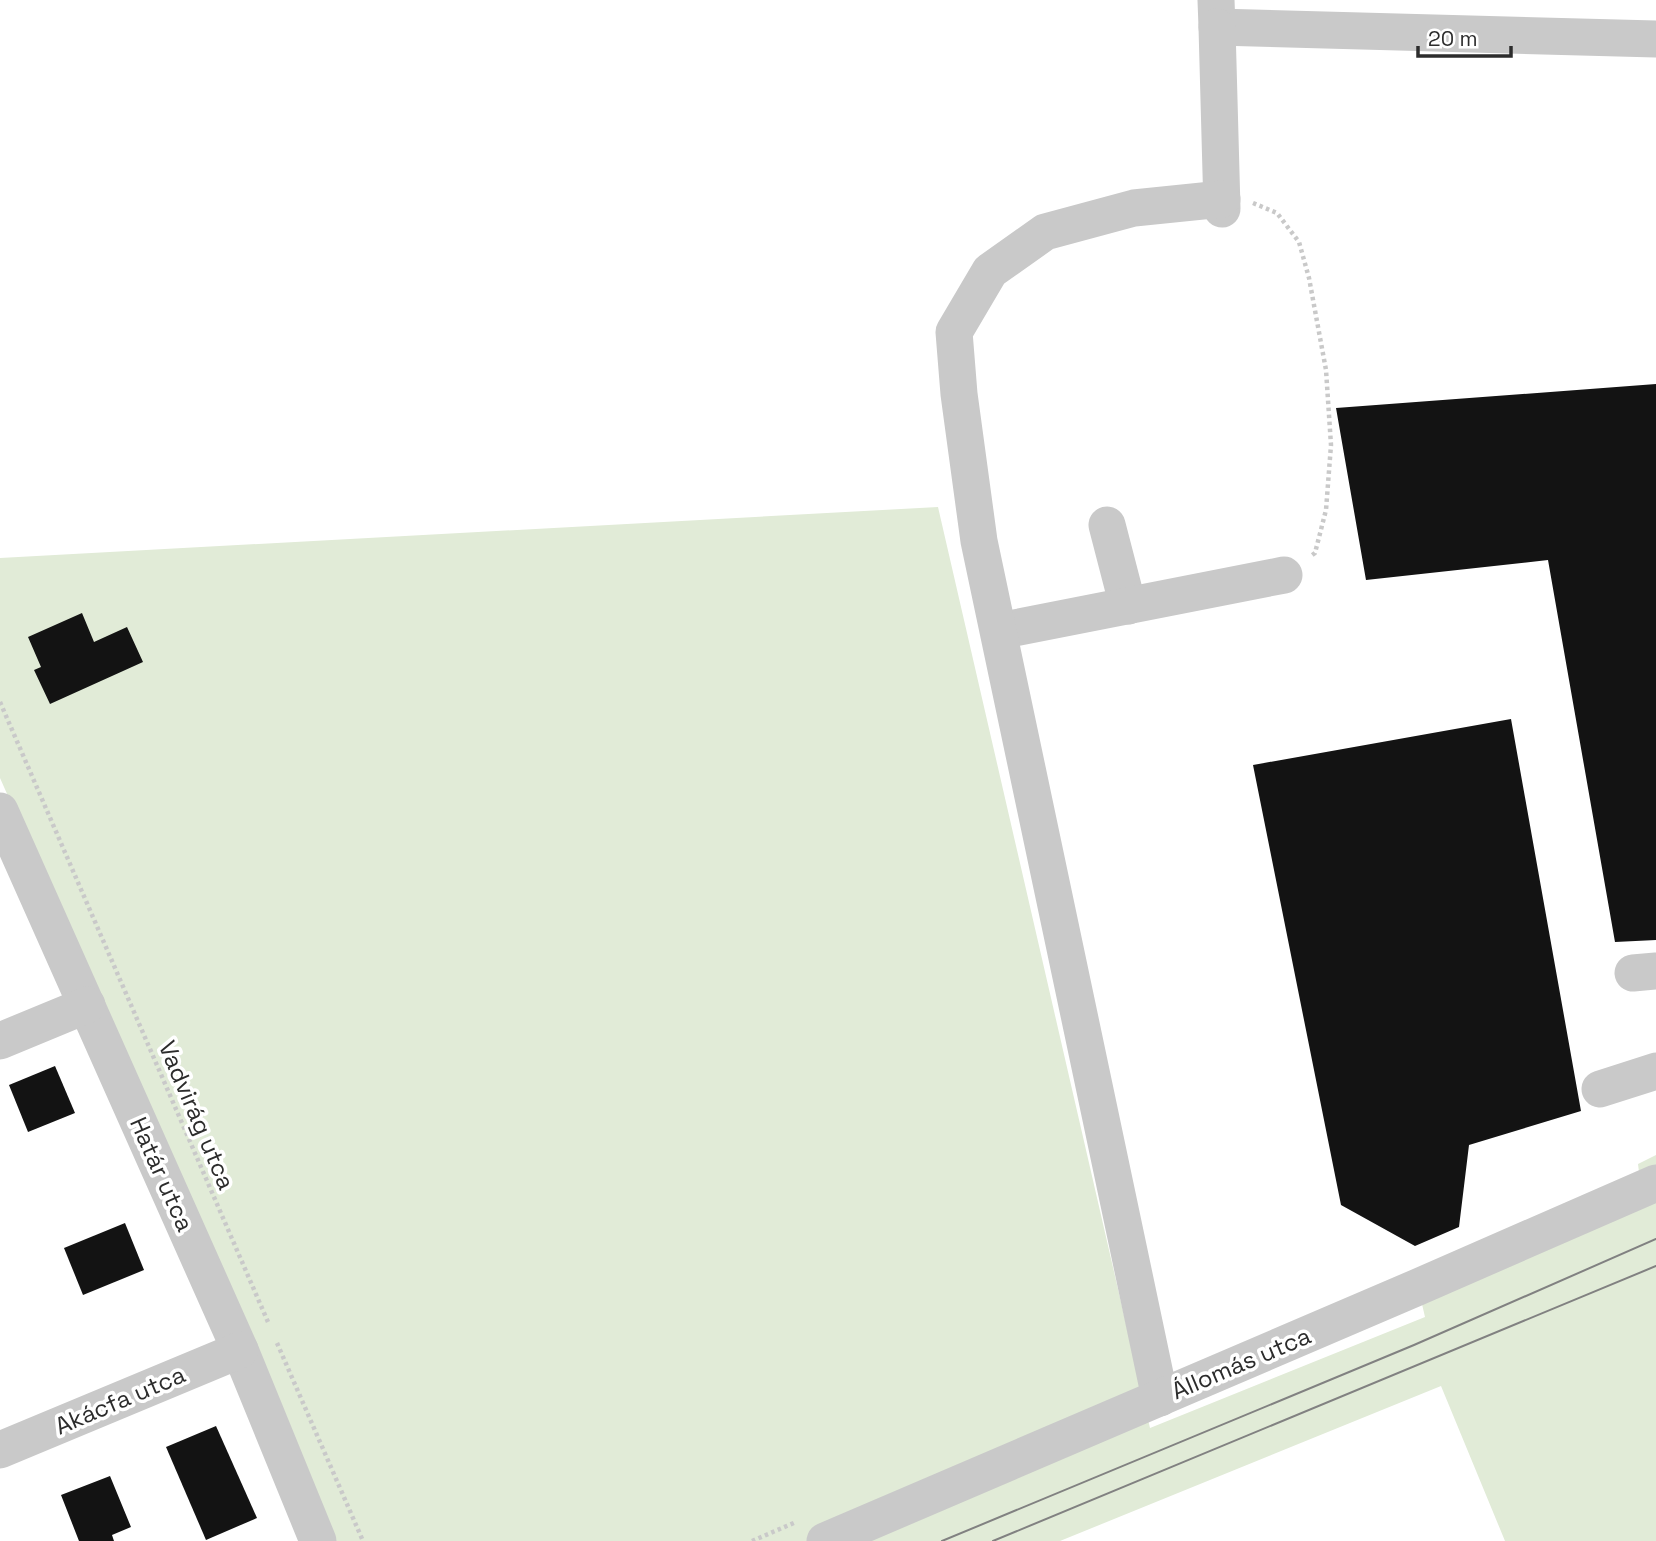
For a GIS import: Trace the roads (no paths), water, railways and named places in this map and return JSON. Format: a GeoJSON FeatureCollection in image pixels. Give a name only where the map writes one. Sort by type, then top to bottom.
{"type":"FeatureCollection","features":[{"type":"Feature","properties":{"kind":"street"},"geometry":{"type":"LineString","coordinates":[[1160,1398],[979,541],[959,394],[954,332],[990,271],[1045,232],[1134,208],[1222,204],[1216,14],[1656,39]]}},
{"type":"Feature","properties":{"kind":"street"},"geometry":{"type":"LineString","coordinates":[[1107,525],[1128,606]]}},
{"type":"Feature","properties":{"kind":"street"},"geometry":{"type":"LineString","coordinates":[[999,631],[1284,575]]}},
{"type":"Feature","properties":{"kind":"street","name":"Határ utca"},"geometry":{"type":"LineString","coordinates":[[0,811],[240,1350],[318,1541]]}},
{"type":"Feature","properties":{"kind":"street"},"geometry":{"type":"LineString","coordinates":[[0,1041],[87,1005]]}},
{"type":"Feature","properties":{"kind":"street"},"geometry":{"type":"LineString","coordinates":[[1600,1089],[1656,1071]]}},
{"type":"Feature","properties":{"kind":"street","name":"Állomás utca"},"geometry":{"type":"LineString","coordinates":[[825,1541],[1656,1183]]}},
{"type":"Feature","properties":{"kind":"street","name":"Akácfa utca"},"geometry":{"type":"LineString","coordinates":[[0,1450],[240,1350]]}},
{"type":"Feature","properties":{"kind":"tram line"},"geometry":{"type":"LineString","coordinates":[[942,1541],[1414,1345],[1656,1239]]}},
{"type":"Feature","properties":{"kind":"tram line"},"geometry":{"type":"LineString","coordinates":[[993,1541],[1656,1266]]}}]}
